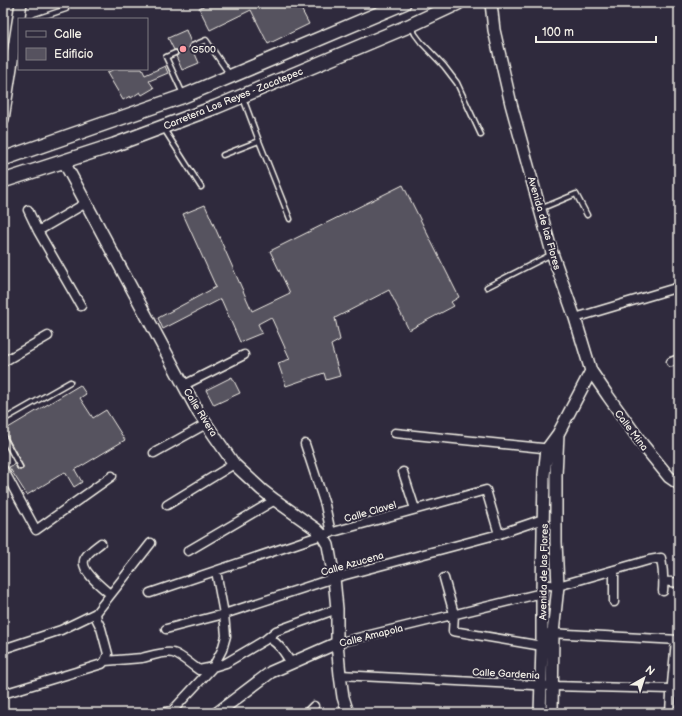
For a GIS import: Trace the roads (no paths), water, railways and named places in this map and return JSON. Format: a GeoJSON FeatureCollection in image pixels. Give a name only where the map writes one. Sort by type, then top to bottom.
{"type":"FeatureCollection","features":[{"type":"Feature","properties":{"kind":"main road"},"geometry":{"type":"LineString","coordinates":[[19,18],[21,3]]}},
{"type":"Feature","properties":{"kind":"main road","name":"Carretera Los Reyes - Zacatepec"},"geometry":{"type":"LineString","coordinates":[[3,159],[184,96],[404,3]]}},
{"type":"Feature","properties":{"kind":"main road","name":"Carretera Los Reyes - Zacatepec"},"geometry":{"type":"LineString","coordinates":[[3,181],[64,162],[216,107],[411,25],[458,3]]}},
{"type":"Feature","properties":{"kind":"main road","name":"Avenida de las Flores"},"geometry":{"type":"LineString","coordinates":[[491,3],[494,30],[507,89],[552,253],[575,318],[591,371],[558,434],[544,475],[542,646],[546,685],[552,713]]}},
{"type":"Feature","properties":{"kind":"main road"},"geometry":{"type":"LineString","coordinates":[[3,119],[18,25]]}},
{"type":"Feature","properties":{"kind":"main road","name":"Calle Rivera"},"geometry":{"type":"LineString","coordinates":[[64,162],[198,412],[234,464],[275,500],[316,529],[327,534],[337,609],[337,643],[340,675],[343,697],[348,713]]}},
{"type":"Feature","properties":{"kind":"main road","name":"Calle Mina"},"geometry":{"type":"LineString","coordinates":[[591,371],[643,445],[669,476],[679,484]]}},
{"type":"Feature","properties":{"kind":"main road","name":"Avenida de las Flores"},"geometry":{"type":"LineString","coordinates":[[540,713],[546,685],[558,586],[552,449]]}},
{"type":"Feature","properties":{"kind":"main road","name":"Calle Amapola"},"geometry":{"type":"LineString","coordinates":[[217,713],[271,672],[337,643]]}},
{"type":"Feature","properties":{"kind":"street"},"geometry":{"type":"LineString","coordinates":[[38,231],[86,203]]}},
{"type":"Feature","properties":{"kind":"street"},"geometry":{"type":"LineString","coordinates":[[28,210],[38,231],[81,306]]}},
{"type":"Feature","properties":{"kind":"street"},"geometry":{"type":"LineString","coordinates":[[575,318],[679,287]]}},
{"type":"Feature","properties":{"kind":"street"},"geometry":{"type":"LineString","coordinates":[[3,362],[48,336]]}},
{"type":"Feature","properties":{"kind":"street"},"geometry":{"type":"LineString","coordinates":[[184,385],[244,355]]}},
{"type":"Feature","properties":{"kind":"street"},"geometry":{"type":"LineString","coordinates":[[154,453],[206,424]]}},
{"type":"Feature","properties":{"kind":"street"},"geometry":{"type":"LineString","coordinates":[[395,433],[552,449]]}},
{"type":"Feature","properties":{"kind":"street"},"geometry":{"type":"LineString","coordinates":[[305,444],[325,505],[327,534]]}},
{"type":"Feature","properties":{"kind":"street"},"geometry":{"type":"LineString","coordinates":[[167,505],[234,464]]}},
{"type":"Feature","properties":{"kind":"street"},"geometry":{"type":"LineString","coordinates":[[3,469],[36,530],[112,476]]}},
{"type":"Feature","properties":{"kind":"street"},"geometry":{"type":"LineString","coordinates":[[403,472],[415,509]]}},
{"type":"Feature","properties":{"kind":"street","name":"Calle Clavel"},"geometry":{"type":"LineString","coordinates":[[150,593],[327,534],[486,490],[499,534]]}},
{"type":"Feature","properties":{"kind":"street"},"geometry":{"type":"LineString","coordinates":[[188,551],[275,500]]}},
{"type":"Feature","properties":{"kind":"street","name":"Calle Azucena"},"geometry":{"type":"LineString","coordinates":[[166,629],[224,614],[334,578],[499,534],[544,519]]}},
{"type":"Feature","properties":{"kind":"street"},"geometry":{"type":"LineString","coordinates":[[543,541],[556,542]]}},
{"type":"Feature","properties":{"kind":"street"},"geometry":{"type":"LineString","coordinates":[[101,543],[86,556],[84,560],[85,566],[96,582],[110,594]]}},
{"type":"Feature","properties":{"kind":"street"},"geometry":{"type":"LineString","coordinates":[[3,649],[61,630],[96,612],[150,543]]}},
{"type":"Feature","properties":{"kind":"street"},"geometry":{"type":"LineString","coordinates":[[542,589],[661,558],[664,581],[663,591]]}},
{"type":"Feature","properties":{"kind":"street"},"geometry":{"type":"LineString","coordinates":[[162,713],[173,710],[213,667],[222,650],[226,636],[224,614],[216,570]]}},
{"type":"Feature","properties":{"kind":"street"},"geometry":{"type":"LineString","coordinates":[[614,570],[614,602]]}},
{"type":"Feature","properties":{"kind":"street"},"geometry":{"type":"LineString","coordinates":[[444,578],[454,614],[453,631],[542,646]]}},
{"type":"Feature","properties":{"kind":"street"},"geometry":{"type":"LineString","coordinates":[[664,581],[679,583]]}},
{"type":"Feature","properties":{"kind":"street","name":"Calle Amapola"},"geometry":{"type":"LineString","coordinates":[[337,643],[454,614],[542,589]]}},
{"type":"Feature","properties":{"kind":"street"},"geometry":{"type":"LineString","coordinates":[[105,661],[143,658],[159,654],[172,653],[182,657],[199,670],[213,667],[226,662],[268,638],[276,631],[337,609]]}},
{"type":"Feature","properties":{"kind":"street"},"geometry":{"type":"LineString","coordinates":[[3,694],[102,664],[108,654],[101,628],[97,620],[96,612]]}},
{"type":"Feature","properties":{"kind":"street"},"geometry":{"type":"LineString","coordinates":[[542,633],[678,640],[671,689],[670,713]]}},
{"type":"Feature","properties":{"kind":"street"},"geometry":{"type":"LineString","coordinates":[[268,638],[275,642],[283,650],[291,663]]}},
{"type":"Feature","properties":{"kind":"street","name":"Calle Gardenia"},"geometry":{"type":"LineString","coordinates":[[340,675],[546,685],[671,689]]}},
{"type":"Feature","properties":{"kind":"street"},"geometry":{"type":"LineString","coordinates":[[307,713],[314,706]]}},
{"type":"Feature","properties":{"kind":"lane"},"geometry":{"type":"LineString","coordinates":[[39,18],[66,10]]}},
{"type":"Feature","properties":{"kind":"lane"},"geometry":{"type":"LineString","coordinates":[[411,25],[421,42],[444,66],[458,84],[481,135]]}},
{"type":"Feature","properties":{"kind":"lane"},"geometry":{"type":"LineString","coordinates":[[192,46],[206,40],[231,76]]}},
{"type":"Feature","properties":{"kind":"lane"},"geometry":{"type":"LineString","coordinates":[[175,53],[166,57],[184,96]]}},
{"type":"Feature","properties":{"kind":"lane"},"geometry":{"type":"LineString","coordinates":[[242,96],[290,219]]}},
{"type":"Feature","properties":{"kind":"lane"},"geometry":{"type":"LineString","coordinates":[[163,127],[201,187]]}},
{"type":"Feature","properties":{"kind":"lane"},"geometry":{"type":"LineString","coordinates":[[223,155],[259,141]]}},
{"type":"Feature","properties":{"kind":"lane"},"geometry":{"type":"LineString","coordinates":[[540,209],[576,194],[587,215]]}},
{"type":"Feature","properties":{"kind":"lane"},"geometry":{"type":"LineString","coordinates":[[487,286],[552,253]]}},
{"type":"Feature","properties":{"kind":"lane"},"geometry":{"type":"LineString","coordinates":[[3,420],[70,382]]}},
{"type":"Feature","properties":{"kind":"lane"},"geometry":{"type":"LineString","coordinates":[[3,436],[20,467]]}},
{"type":"Feature","properties":{"kind":"place","name":"G500"},"geometry":{"type":"Point","coordinates":[183,49]}}]}
